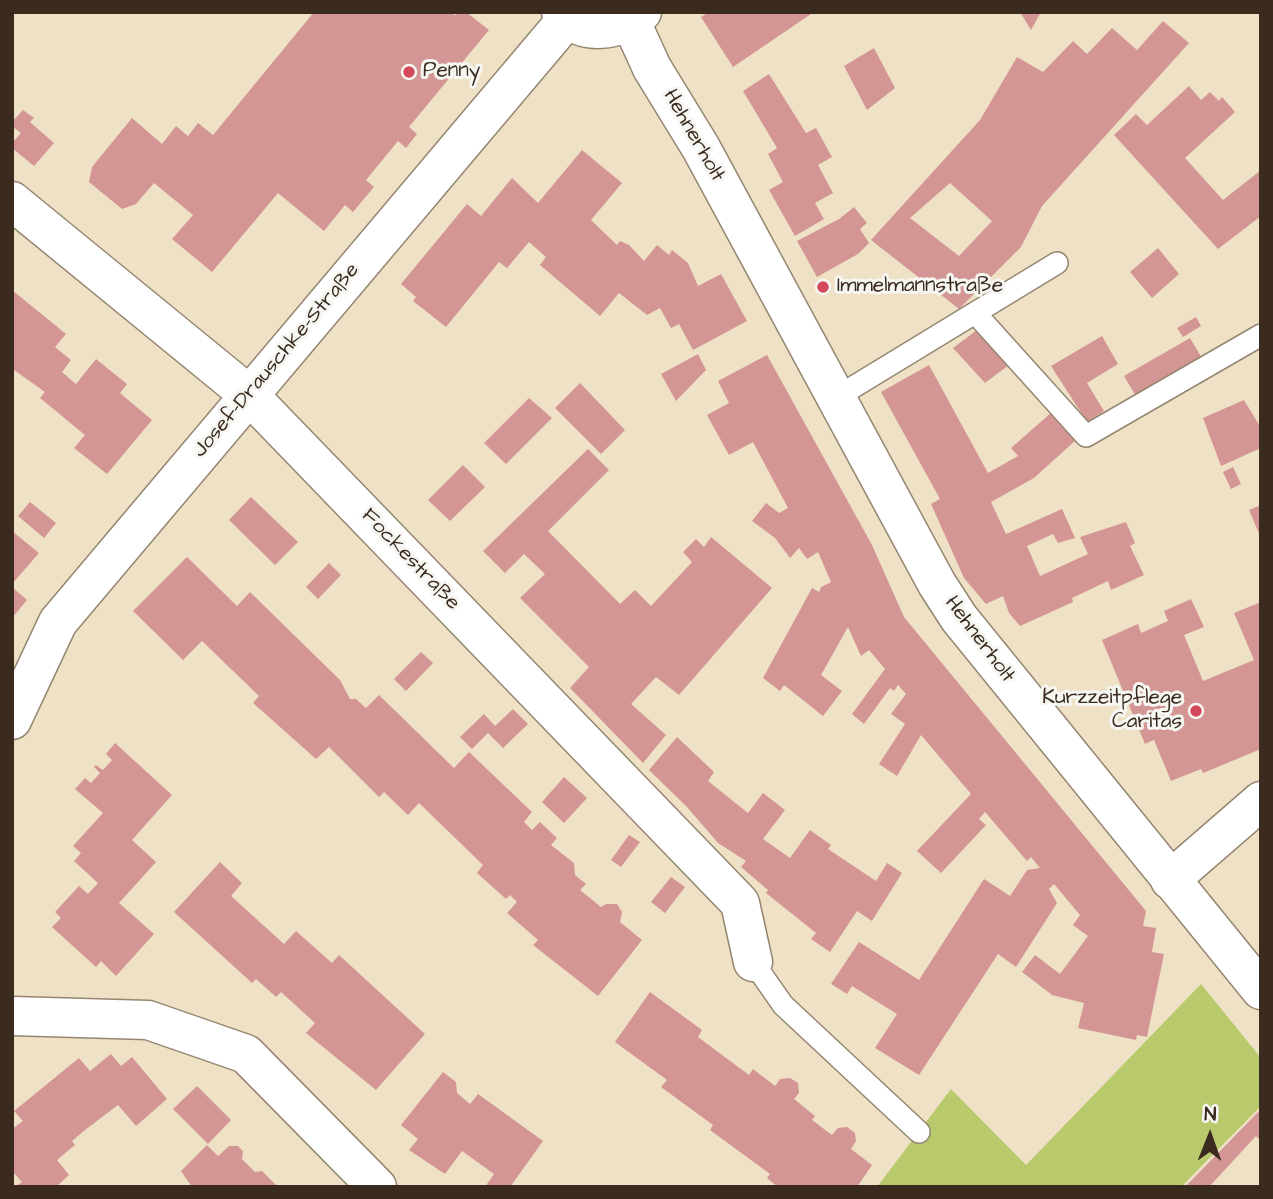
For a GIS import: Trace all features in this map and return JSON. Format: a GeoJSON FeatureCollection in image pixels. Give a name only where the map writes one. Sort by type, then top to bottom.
{"type":"FeatureCollection","features":[{"type":"Feature","properties":{"kind":"street","name":"Hehnerholt"},"geometry":{"type":"LineString","coordinates":[[564,16],[587,28],[610,29],[636,17],[652,68],[701,148],[937,584],[959,618],[1261,990]]}},
{"type":"Feature","properties":{"kind":"street","name":"Josef-Drauschke-Straße"},"geometry":{"type":"LineString","coordinates":[[12,720],[58,622],[248,394],[527,71],[564,16]]}},
{"type":"Feature","properties":{"kind":"street","name":"Fockestraße"},"geometry":{"type":"LineString","coordinates":[[12,201],[248,394],[740,903],[753,962]]}},
{"type":"Feature","properties":{"kind":"street"},"geometry":{"type":"LineString","coordinates":[[1170,880],[1261,801]]}},
{"type":"Feature","properties":{"kind":"street"},"geometry":{"type":"LineString","coordinates":[[12,1016],[148,1020],[246,1054],[377,1187]]}},
{"type":"Feature","properties":{"kind":"lane"},"geometry":{"type":"LineString","coordinates":[[837,397],[1057,263]]}},
{"type":"Feature","properties":{"kind":"lane"},"geometry":{"type":"LineString","coordinates":[[976,314],[1086,436],[1261,335]]}},
{"type":"Feature","properties":{"kind":"lane"},"geometry":{"type":"LineString","coordinates":[[753,962],[783,1005],[919,1132]]}},
{"type":"Feature","properties":{"kind":"green space"},"geometry":{"type":"Polygon","coordinates":[[[1201,984],[1261,1058],[1261,1106],[1181,1187],[877,1187],[951,1089],[1026,1165],[1201,984]]]}},
{"type":"Feature","properties":{"kind":"building"},"geometry":{"type":"Polygon","coordinates":[[[314,12],[451,12],[454,15],[466,12],[489,30],[409,127],[417,134],[406,148],[398,141],[366,180],[374,187],[353,212],[345,205],[324,231],[278,193],[212,272],[172,239],[193,215],[154,183],[136,204],[122,209],[89,182],[92,167],[132,118],[162,144],[176,126],[188,136],[198,123],[213,135],[314,12]]]}},
{"type":"Feature","properties":{"kind":"building"},"geometry":{"type":"Polygon","coordinates":[[[709,12],[814,12],[733,67],[701,17],[709,12]]]}},
{"type":"Feature","properties":{"kind":"building"},"geometry":{"type":"Polygon","coordinates":[[[1020,12],[1041,12],[1031,30],[1020,12]]]}},
{"type":"Feature","properties":{"kind":"building"},"geometry":{"type":"Polygon","coordinates":[[[1163,21],[1189,43],[1042,206],[1021,247],[959,309],[871,240],[980,120],[1017,57],[1043,72],[1073,41],[1087,54],[1112,28],[1137,50],[1163,21]],[[950,183],[910,218],[959,256],[992,221],[950,183]]]}},
{"type":"Feature","properties":{"kind":"building"},"geometry":{"type":"Polygon","coordinates":[[[874,48],[895,88],[867,110],[844,66],[874,48]]]}},
{"type":"Feature","properties":{"kind":"building"},"geometry":{"type":"Polygon","coordinates":[[[769,74],[806,133],[816,128],[832,157],[818,165],[833,193],[815,203],[824,219],[795,236],[769,190],[783,182],[768,154],[777,148],[743,91],[769,74]]]}},
{"type":"Feature","properties":{"kind":"building"},"geometry":{"type":"Polygon","coordinates":[[[1189,86],[1201,100],[1210,92],[1219,101],[1222,97],[1235,112],[1185,158],[1223,200],[1261,170],[1261,216],[1218,249],[1114,135],[1136,114],[1147,125],[1189,86]]]}},
{"type":"Feature","properties":{"kind":"building"},"geometry":{"type":"Polygon","coordinates":[[[23,110],[34,118],[30,122],[54,143],[34,166],[12,148],[12,143],[21,133],[12,126],[12,122],[23,110]]]}},
{"type":"Feature","properties":{"kind":"building"},"geometry":{"type":"Polygon","coordinates":[[[582,150],[622,183],[591,220],[617,245],[620,241],[629,245],[644,261],[657,245],[669,255],[672,250],[688,263],[698,286],[721,274],[747,321],[693,350],[679,324],[671,328],[660,308],[647,315],[619,293],[600,316],[540,265],[546,257],[529,242],[507,268],[499,262],[446,327],[413,301],[416,297],[401,284],[467,204],[481,216],[512,178],[538,203],[582,150]]]}},
{"type":"Feature","properties":{"kind":"building"},"geometry":{"type":"Polygon","coordinates":[[[854,207],[867,223],[860,229],[869,243],[858,254],[817,277],[797,241],[839,219],[854,207]]]}},
{"type":"Feature","properties":{"kind":"building"},"geometry":{"type":"Polygon","coordinates":[[[1158,248],[1179,274],[1152,298],[1130,272],[1158,248]]]}},
{"type":"Feature","properties":{"kind":"building"},"geometry":{"type":"Polygon","coordinates":[[[12,290],[66,334],[55,347],[71,360],[62,372],[76,384],[96,359],[127,384],[120,393],[152,420],[107,474],[74,448],[85,435],[40,398],[45,392],[14,370],[12,372],[12,290]]]}},
{"type":"Feature","properties":{"kind":"building"},"geometry":{"type":"Polygon","coordinates":[[[1196,317],[1201,326],[1183,337],[1177,328],[1196,317]]]}},
{"type":"Feature","properties":{"kind":"building"},"geometry":{"type":"Polygon","coordinates":[[[977,330],[1009,365],[985,383],[953,348],[977,330]]]}},
{"type":"Feature","properties":{"kind":"building"},"geometry":{"type":"Polygon","coordinates":[[[1102,336],[1118,364],[1087,383],[1104,411],[1087,422],[1051,366],[1102,336]]]}},
{"type":"Feature","properties":{"kind":"building"},"geometry":{"type":"Polygon","coordinates":[[[1190,338],[1203,360],[1137,398],[1124,376],[1190,338]]]}},
{"type":"Feature","properties":{"kind":"building"},"geometry":{"type":"Polygon","coordinates":[[[698,354],[706,370],[676,401],[661,374],[698,354]]]}},
{"type":"Feature","properties":{"kind":"building"},"geometry":{"type":"Polygon","coordinates":[[[767,355],[872,545],[904,617],[1146,911],[1143,926],[1156,928],[1152,952],[1164,954],[1147,1037],[1137,1035],[1136,1040],[1078,1028],[1084,1003],[1052,995],[1022,972],[1035,955],[1060,974],[1088,936],[1073,925],[1080,915],[1054,884],[1049,889],[1057,903],[1016,967],[998,954],[919,1075],[875,1048],[897,1014],[852,986],[847,994],[831,984],[859,942],[919,980],[984,879],[1010,896],[1027,870],[1040,868],[1031,857],[1027,861],[985,812],[979,819],[986,825],[941,873],[917,851],[971,794],[921,735],[897,776],[879,764],[905,724],[891,714],[906,694],[898,685],[894,691],[890,688],[864,724],[852,714],[885,669],[869,650],[861,656],[848,627],[821,675],[842,691],[823,716],[784,685],[780,691],[763,678],[812,588],[819,592],[821,587],[831,582],[818,552],[807,559],[799,548],[790,558],[775,538],[752,521],[766,503],[779,513],[788,508],[753,442],[729,455],[707,415],[729,403],[718,381],[767,355]]]}},
{"type":"Feature","properties":{"kind":"building"},"geometry":{"type":"Polygon","coordinates":[[[929,365],[988,473],[1018,456],[1011,448],[1052,412],[1076,440],[1034,478],[991,502],[1006,534],[1062,509],[1075,538],[1058,543],[1053,534],[1027,546],[1040,576],[1088,554],[1080,537],[1126,522],[1135,543],[1130,546],[1144,575],[1111,590],[1108,581],[1072,598],[1073,602],[1020,626],[1009,613],[1003,596],[986,604],[964,578],[931,504],[940,499],[881,392],[929,365]]]}},
{"type":"Feature","properties":{"kind":"building"},"geometry":{"type":"Polygon","coordinates":[[[580,383],[625,430],[601,454],[555,408],[580,383]]]}},
{"type":"Feature","properties":{"kind":"building"},"geometry":{"type":"Polygon","coordinates":[[[529,398],[552,418],[506,464],[484,443],[529,398]]]}},
{"type":"Feature","properties":{"kind":"building"},"geometry":{"type":"Polygon","coordinates":[[[1244,400],[1261,428],[1261,448],[1221,466],[1203,418],[1244,400]]]}},
{"type":"Feature","properties":{"kind":"building"},"geometry":{"type":"Polygon","coordinates":[[[588,449],[609,470],[548,531],[620,604],[635,590],[651,606],[692,562],[683,552],[696,539],[704,547],[711,537],[772,588],[679,695],[656,677],[631,704],[666,735],[643,763],[570,688],[589,667],[520,598],[545,574],[524,554],[505,573],[483,551],[588,449]]]}},
{"type":"Feature","properties":{"kind":"building"},"geometry":{"type":"Polygon","coordinates":[[[463,465],[485,487],[450,521],[428,500],[463,465]]]}},
{"type":"Feature","properties":{"kind":"building"},"geometry":{"type":"Polygon","coordinates":[[[1233,467],[1241,484],[1231,489],[1223,472],[1233,467]]]}},
{"type":"Feature","properties":{"kind":"building"},"geometry":{"type":"Polygon","coordinates":[[[251,497],[298,542],[275,565],[229,520],[251,497]]]}},
{"type":"Feature","properties":{"kind":"building"},"geometry":{"type":"Polygon","coordinates":[[[30,502],[56,523],[44,538],[18,516],[30,502]]]}},
{"type":"Feature","properties":{"kind":"building"},"geometry":{"type":"Polygon","coordinates":[[[1261,505],[1261,538],[1249,510],[1261,505]]]}},
{"type":"Feature","properties":{"kind":"building"},"geometry":{"type":"Polygon","coordinates":[[[12,531],[39,553],[12,584],[12,531]]]}},
{"type":"Feature","properties":{"kind":"building"},"geometry":{"type":"Polygon","coordinates":[[[187,557],[237,606],[250,592],[340,680],[350,699],[356,699],[366,708],[379,695],[454,768],[469,752],[532,812],[524,822],[532,830],[540,822],[557,838],[551,845],[574,863],[575,875],[586,884],[580,890],[601,907],[617,904],[622,912],[620,922],[642,940],[598,996],[533,945],[538,940],[507,913],[517,902],[510,895],[506,899],[477,873],[483,865],[419,803],[408,815],[384,792],[379,797],[329,747],[316,759],[253,703],[259,696],[202,641],[183,660],[133,611],[187,557]]]}},
{"type":"Feature","properties":{"kind":"building"},"geometry":{"type":"Polygon","coordinates":[[[329,563],[341,575],[318,599],[306,587],[329,563]]]}},
{"type":"Feature","properties":{"kind":"building"},"geometry":{"type":"Polygon","coordinates":[[[12,587],[27,600],[12,618],[12,587]]]}},
{"type":"Feature","properties":{"kind":"building","name":"Kurzzeitpflege Caritas"},"geometry":{"type":"Polygon","coordinates":[[[1191,599],[1204,627],[1184,635],[1203,681],[1254,660],[1234,613],[1261,602],[1261,749],[1203,773],[1201,769],[1171,781],[1154,740],[1145,744],[1102,640],[1138,624],[1141,633],[1168,621],[1164,611],[1191,599]]]}},
{"type":"Feature","properties":{"kind":"building"},"geometry":{"type":"Polygon","coordinates":[[[421,652],[433,663],[406,691],[394,679],[421,652]]]}},
{"type":"Feature","properties":{"kind":"building"},"geometry":{"type":"Polygon","coordinates":[[[513,709],[528,724],[503,748],[488,733],[472,749],[460,737],[484,714],[495,726],[513,709]]]}},
{"type":"Feature","properties":{"kind":"building"},"geometry":{"type":"Polygon","coordinates":[[[677,737],[714,772],[708,781],[748,813],[763,793],[785,810],[763,839],[790,858],[810,830],[831,845],[828,849],[876,881],[887,863],[902,873],[872,921],[857,911],[830,952],[811,939],[816,933],[766,893],[768,890],[741,867],[746,861],[718,843],[687,807],[649,770],[677,737]]]}},
{"type":"Feature","properties":{"kind":"building"},"geometry":{"type":"Polygon","coordinates":[[[115,743],[172,795],[132,840],[156,862],[119,903],[154,934],[116,976],[101,961],[96,967],[52,927],[61,918],[55,912],[79,886],[88,894],[98,883],[74,861],[81,853],[73,846],[103,813],[75,789],[85,778],[91,783],[100,773],[94,767],[96,765],[103,770],[112,760],[106,754],[115,743]]]}},
{"type":"Feature","properties":{"kind":"building"},"geometry":{"type":"Polygon","coordinates":[[[564,777],[587,798],[564,823],[542,802],[564,777]]]}},
{"type":"Feature","properties":{"kind":"building"},"geometry":{"type":"Polygon","coordinates":[[[629,835],[640,842],[621,867],[611,860],[629,835]]]}},
{"type":"Feature","properties":{"kind":"building"},"geometry":{"type":"Polygon","coordinates":[[[220,862],[242,883],[231,896],[284,944],[296,931],[332,963],[339,955],[425,1034],[376,1090],[306,1033],[315,1023],[281,992],[276,997],[256,979],[252,983],[174,912],[220,862]]]}},
{"type":"Feature","properties":{"kind":"building"},"geometry":{"type":"Polygon","coordinates":[[[671,877],[685,887],[665,913],[651,902],[671,877]]]}},
{"type":"Feature","properties":{"kind":"building"},"geometry":{"type":"Polygon","coordinates":[[[650,992],[702,1030],[698,1037],[749,1075],[753,1069],[775,1086],[780,1079],[790,1078],[798,1083],[799,1093],[794,1099],[815,1116],[812,1120],[832,1135],[838,1128],[847,1127],[855,1133],[856,1141],[851,1149],[872,1165],[857,1187],[778,1187],[767,1178],[770,1174],[710,1130],[713,1125],[661,1087],[667,1080],[615,1042],[650,992]]]}},
{"type":"Feature","properties":{"kind":"building"},"geometry":{"type":"Polygon","coordinates":[[[111,1054],[121,1066],[132,1057],[167,1099],[136,1126],[118,1105],[85,1130],[72,1141],[75,1145],[57,1160],[69,1175],[56,1187],[15,1187],[22,1182],[12,1171],[12,1129],[23,1121],[14,1111],[79,1058],[90,1071],[111,1054]]]}},
{"type":"Feature","properties":{"kind":"building"},"geometry":{"type":"Polygon","coordinates":[[[443,1072],[456,1082],[457,1093],[470,1104],[478,1094],[543,1141],[510,1187],[485,1187],[494,1174],[462,1151],[445,1174],[409,1150],[418,1139],[401,1125],[443,1072]]]}},
{"type":"Feature","properties":{"kind":"building"},"geometry":{"type":"Polygon","coordinates":[[[197,1086],[231,1120],[208,1144],[173,1109],[197,1086]]]}},
{"type":"Feature","properties":{"kind":"building"},"geometry":{"type":"Polygon","coordinates":[[[1261,1109],[1261,1141],[1256,1136],[1209,1187],[1185,1187],[1261,1109]]]}},
{"type":"Feature","properties":{"kind":"building"},"geometry":{"type":"Polygon","coordinates":[[[207,1145],[218,1156],[229,1146],[238,1146],[243,1151],[242,1159],[255,1172],[262,1171],[278,1187],[192,1187],[181,1171],[207,1145]]]}},
{"type":"Feature","properties":{"kind":"place","name":"Penny"},"geometry":{"type":"Point","coordinates":[409,72]}},
{"type":"Feature","properties":{"kind":"place","name":"Immelmannstraße"},"geometry":{"type":"Point","coordinates":[823,287]}},
{"type":"Feature","properties":{"kind":"place","name":"Kurzzeitpflege Caritas"},"geometry":{"type":"Point","coordinates":[1196,711]}}]}
